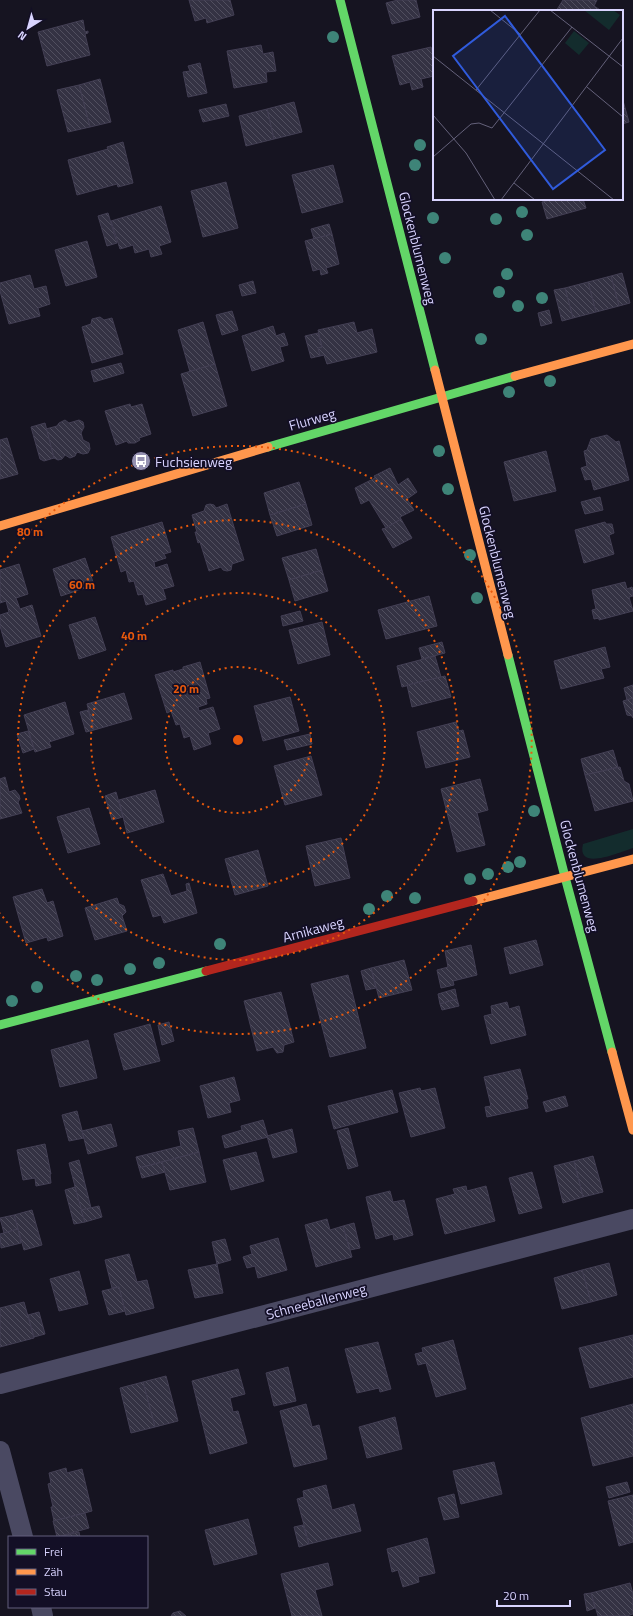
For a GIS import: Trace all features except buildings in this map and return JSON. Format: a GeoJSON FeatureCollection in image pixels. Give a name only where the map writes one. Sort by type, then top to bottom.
{"type":"FeatureCollection","features":[{"type":"Feature","properties":{"kind":"street","name":"Glockenblumenweg"},"geometry":{"type":"LineString","coordinates":[[340,0],[565,877],[633,1130]]}},
{"type":"Feature","properties":{"kind":"street","name":"Flurweg"},"geometry":{"type":"LineString","coordinates":[[0,526],[442,396],[633,344]]}},
{"type":"Feature","properties":{"kind":"street","name":"Arnikaweg"},"geometry":{"type":"LineString","coordinates":[[0,1025],[633,859]]}},
{"type":"Feature","properties":{"kind":"street","name":"Schneeballenweg"},"geometry":{"type":"LineString","coordinates":[[0,1384],[633,1219]]}},
{"type":"Feature","properties":{"kind":"street"},"geometry":{"type":"LineString","coordinates":[[0,1450],[23,1536]]}},
{"type":"Feature","properties":{"kind":"green space"},"geometry":{"type":"Polygon","coordinates":[[[633,829],[633,848],[610,856],[592,859],[586,857],[583,852],[583,844],[633,829]]]}},
{"type":"Feature","properties":{"kind":"traffic: fast"},"geometry":{"type":"LineString","coordinates":[[340,0],[435,370]]}},
{"type":"Feature","properties":{"kind":"traffic: fast"},"geometry":{"type":"LineString","coordinates":[[268,447],[515,376]]}},
{"type":"Feature","properties":{"kind":"traffic: fast"},"geometry":{"type":"LineString","coordinates":[[508,655],[612,1052]]}},
{"type":"Feature","properties":{"kind":"traffic: fast"},"geometry":{"type":"LineString","coordinates":[[0,1025],[206,971]]}},
{"type":"Feature","properties":{"kind":"traffic: slow"},"geometry":{"type":"LineString","coordinates":[[515,376],[633,344]]}},
{"type":"Feature","properties":{"kind":"traffic: slow"},"geometry":{"type":"LineString","coordinates":[[435,370],[508,655]]}},
{"type":"Feature","properties":{"kind":"traffic: slow"},"geometry":{"type":"LineString","coordinates":[[0,526],[268,447]]}},
{"type":"Feature","properties":{"kind":"traffic: slow"},"geometry":{"type":"LineString","coordinates":[[473,901],[633,859]]}},
{"type":"Feature","properties":{"kind":"traffic: slow"},"geometry":{"type":"LineString","coordinates":[[612,1052],[633,1130]]}},
{"type":"Feature","properties":{"kind":"traffic: jam"},"geometry":{"type":"LineString","coordinates":[[206,971],[473,901]]}},
{"type":"Feature","properties":{"kind":"place","name":"Fuchsienweg"},"geometry":{"type":"Point","coordinates":[141,461]}}]}
